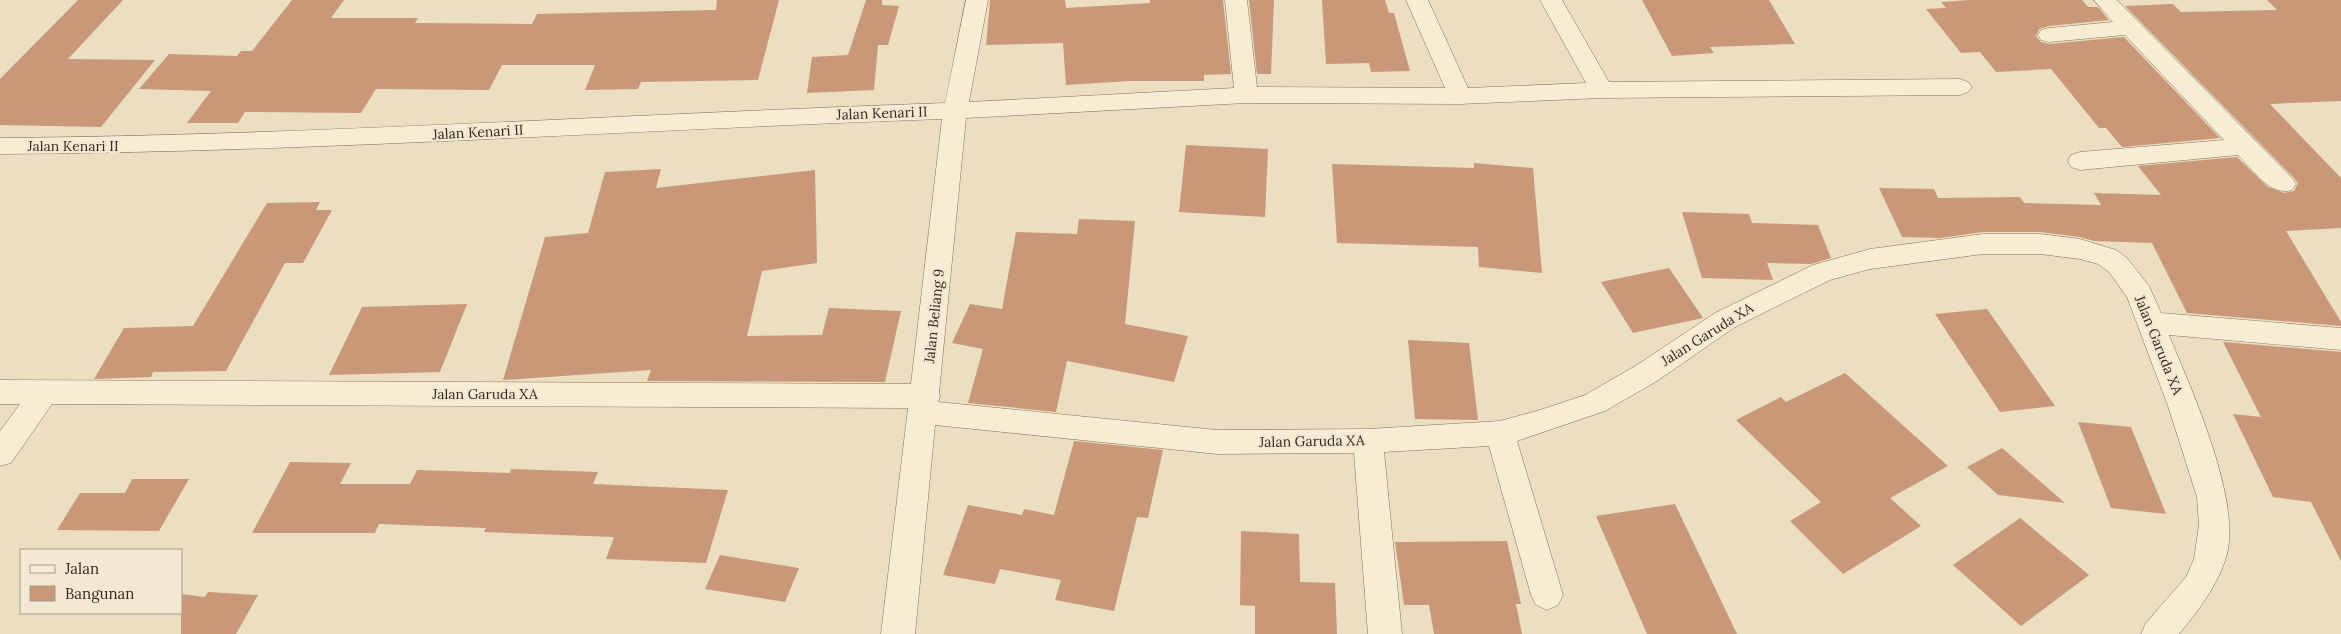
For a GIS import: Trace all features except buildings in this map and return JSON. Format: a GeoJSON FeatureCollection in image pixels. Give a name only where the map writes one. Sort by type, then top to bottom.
{"type":"FeatureCollection","features":[{"type":"Feature","properties":{"kind":"street","name":"Jalan Beliang 9"},"geometry":{"type":"LineString","coordinates":[[898,634],[955,111],[977,0]]}},
{"type":"Feature","properties":{"kind":"street"},"geometry":{"type":"LineString","coordinates":[[1236,0],[1246,95]]}},
{"type":"Feature","properties":{"kind":"street"},"geometry":{"type":"LineString","coordinates":[[1418,0],[1460,96]]}},
{"type":"Feature","properties":{"kind":"street"},"geometry":{"type":"LineString","coordinates":[[1552,0],[1602,90]]}},
{"type":"Feature","properties":{"kind":"street"},"geometry":{"type":"LineString","coordinates":[[2105,0],[2244,146],[2283,184]]}},
{"type":"Feature","properties":{"kind":"street"},"geometry":{"type":"LineString","coordinates":[[2049,35],[2131,27]]}},
{"type":"Feature","properties":{"kind":"street","name":"Jalan Kenari II"},"geometry":{"type":"LineString","coordinates":[[0,146],[135,145],[350,138],[752,118],[955,111],[1246,95],[1460,96],[1602,90],[1960,87]]}},
{"type":"Feature","properties":{"kind":"street"},"geometry":{"type":"LineString","coordinates":[[2080,161],[2244,146]]}},
{"type":"Feature","properties":{"kind":"street","name":"Jalan Garuda XA"},"geometry":{"type":"LineString","coordinates":[[0,392],[924,404],[1217,442],[1368,441],[1500,433],[1542,422],[1595,403],[1647,373],[1725,320],[1822,272],[1870,259],[1983,244],[2040,244],[2095,252],[2107,257],[2125,274],[2139,293],[2183,406],[2212,497],[2215,525],[2210,559],[2198,587],[2158,634]]}},
{"type":"Feature","properties":{"kind":"street"},"geometry":{"type":"LineString","coordinates":[[2151,323],[2341,339]]}},
{"type":"Feature","properties":{"kind":"street"},"geometry":{"type":"LineString","coordinates":[[0,454],[44,392]]}},
{"type":"Feature","properties":{"kind":"street"},"geometry":{"type":"LineString","coordinates":[[1500,433],[1547,595]]}},
{"type":"Feature","properties":{"kind":"street"},"geometry":{"type":"LineString","coordinates":[[1368,441],[1385,634]]}}]}
